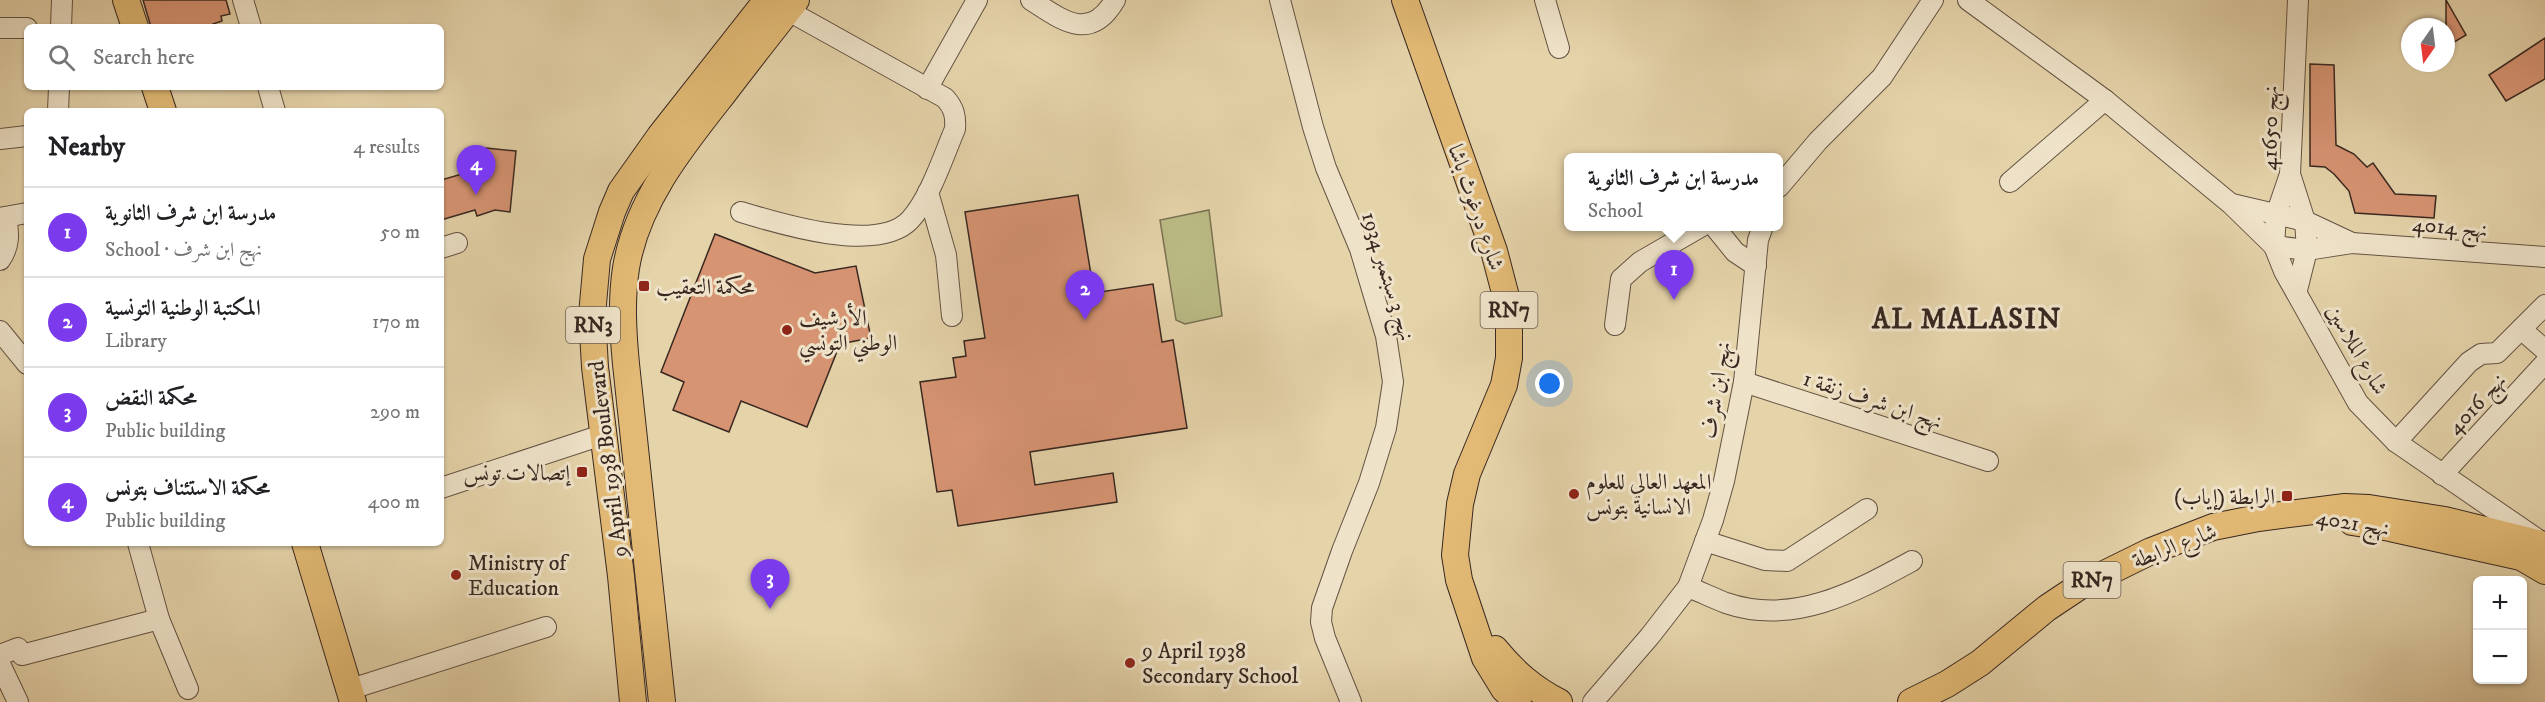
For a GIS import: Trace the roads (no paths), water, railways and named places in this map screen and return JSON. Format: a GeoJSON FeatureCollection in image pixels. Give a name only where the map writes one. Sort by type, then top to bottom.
{"type":"FeatureCollection","features":[{"type":"Feature","properties":{"kind":"main road"},"geometry":{"type":"LineString","coordinates":[[126,0],[134,24]]}},
{"type":"Feature","properties":{"kind":"main road","name":"شارع درغوث باشا"},"geometry":{"type":"LineString","coordinates":[[1405,0],[1494,251],[1509,308],[1509,358],[1503,385],[1467,474],[1456,528],[1455,555],[1459,580],[1485,658],[1504,688],[1518,702]]}},
{"type":"Feature","properties":{"kind":"main road","name":"9 April 1938 Boulevard"},"geometry":{"type":"LineString","coordinates":[[631,702],[621,576],[602,435],[592,315],[597,259],[621,191],[660,136],[780,3]]}},
{"type":"Feature","properties":{"kind":"main road","name":"9 April 1938 Boulevard"},"geometry":{"type":"LineString","coordinates":[[662,702],[622,321],[626,267],[638,225],[651,195],[780,3]]}},
{"type":"Feature","properties":{"kind":"main road"},"geometry":{"type":"LineString","coordinates":[[156,90],[162,108]]}},
{"type":"Feature","properties":{"kind":"main road","name":"نهج 4021"},"geometry":{"type":"LineString","coordinates":[[2298,513],[2390,528],[2515,538],[2545,545]]}},
{"type":"Feature","properties":{"kind":"main road","name":"شارع الرابطة"},"geometry":{"type":"LineString","coordinates":[[1911,702],[1925,697],[1980,663],[2047,608],[2080,586],[2151,551],[2213,527],[2298,513]]}},
{"type":"Feature","properties":{"kind":"main road"},"geometry":{"type":"LineString","coordinates":[[2515,538],[2545,565]]}},
{"type":"Feature","properties":{"kind":"main road","name":"نهج 4021"},"geometry":{"type":"LineString","coordinates":[[2515,538],[2545,571]]}},
{"type":"Feature","properties":{"kind":"main road"},"geometry":{"type":"LineString","coordinates":[[306,546],[352,695]]}},
{"type":"Feature","properties":{"kind":"main road","name":"شارع درغوث باشا"},"geometry":{"type":"LineString","coordinates":[[1475,626],[1517,675],[1538,692],[1558,702]]}},
{"type":"Feature","properties":{"kind":"main road","name":"9 April 1938 Boulevard"},"geometry":{"type":"LineString","coordinates":[[655,638],[668,702]]}},
{"type":"Feature","properties":{"kind":"main road"},"geometry":{"type":"LineString","coordinates":[[1493,671],[1496,702]]}},
{"type":"Feature","properties":{"kind":"street"},"geometry":{"type":"LineString","coordinates":[[61,24],[62,0]]}},
{"type":"Feature","properties":{"kind":"street"},"geometry":{"type":"LineString","coordinates":[[243,0],[250,24]]}},
{"type":"Feature","properties":{"kind":"street"},"geometry":{"type":"LineString","coordinates":[[927,88],[977,0]]}},
{"type":"Feature","properties":{"kind":"street"},"geometry":{"type":"LineString","coordinates":[[1030,0],[1054,15],[1082,26],[1098,21],[1115,0]]}},
{"type":"Feature","properties":{"kind":"street","name":"نهج 3 سبتمبر 1934"},"geometry":{"type":"LineString","coordinates":[[1280,0],[1326,168],[1360,249],[1386,336],[1393,382],[1386,428],[1369,483],[1322,608],[1321,622],[1325,638],[1352,702]]}},
{"type":"Feature","properties":{"kind":"street"},"geometry":{"type":"LineString","coordinates":[[1545,0],[1559,48]]}},
{"type":"Feature","properties":{"kind":"street"},"geometry":{"type":"LineString","coordinates":[[1783,182],[1818,141],[1882,77],[1933,0]]}},
{"type":"Feature","properties":{"kind":"street","name":"شارع الملاسين"},"geometry":{"type":"LineString","coordinates":[[1968,0],[2104,100],[2231,204],[2274,246],[2284,271],[2297,290],[2358,403],[2396,442],[2442,475],[2515,538]]}},
{"type":"Feature","properties":{"kind":"street","name":"نهج 41650"},"geometry":{"type":"LineString","coordinates":[[2297,290],[2307,250],[2305,220],[2290,174],[2298,0]]}},
{"type":"Feature","properties":{"kind":"street"},"geometry":{"type":"LineString","coordinates":[[741,212],[792,228],[869,237],[894,232],[910,220],[927,192],[955,129],[956,118],[952,106],[945,98],[780,3]]}},
{"type":"Feature","properties":{"kind":"street"},"geometry":{"type":"LineString","coordinates":[[0,28],[24,28]]}},
{"type":"Feature","properties":{"kind":"street"},"geometry":{"type":"LineString","coordinates":[[58,108],[59,90]]}},
{"type":"Feature","properties":{"kind":"street"},"geometry":{"type":"LineString","coordinates":[[269,90],[274,108]]}},
{"type":"Feature","properties":{"kind":"street"},"geometry":{"type":"LineString","coordinates":[[2010,182],[2104,100]]}},
{"type":"Feature","properties":{"kind":"street"},"geometry":{"type":"LineString","coordinates":[[0,139],[24,136]]}},
{"type":"Feature","properties":{"kind":"street","name":"شارع الملاسين"},"geometry":{"type":"LineString","coordinates":[[2274,246],[2276,215],[2290,174]]}},
{"type":"Feature","properties":{"kind":"street"},"geometry":{"type":"LineString","coordinates":[[927,192],[946,255],[952,316]]}},
{"type":"Feature","properties":{"kind":"street","name":"شارع الملاسين"},"geometry":{"type":"LineString","coordinates":[[2231,204],[2305,220]]}},
{"type":"Feature","properties":{"kind":"street"},"geometry":{"type":"LineString","coordinates":[[0,260],[7,250],[9,229],[3,218],[24,214]]}},
{"type":"Feature","properties":{"kind":"street","name":"نهج 4014"},"geometry":{"type":"LineString","coordinates":[[2305,220],[2352,243]]}},
{"type":"Feature","properties":{"kind":"street"},"geometry":{"type":"LineString","coordinates":[[1615,325],[1621,279],[1640,262],[1693,231]]}},
{"type":"Feature","properties":{"kind":"street"},"geometry":{"type":"LineString","coordinates":[[1718,231],[1735,252],[1756,266]]}},
{"type":"Feature","properties":{"kind":"street","name":"نهج ابن شرف"},"geometry":{"type":"LineString","coordinates":[[1593,702],[1650,636],[1688,586],[1705,541],[1724,481],[1744,382],[1758,240],[1761,231]]}},
{"type":"Feature","properties":{"kind":"street","name":"نهج 4014"},"geometry":{"type":"LineString","coordinates":[[2307,250],[2352,243],[2545,257]]}},
{"type":"Feature","properties":{"kind":"street"},"geometry":{"type":"LineString","coordinates":[[2274,246],[2307,250]]}},
{"type":"Feature","properties":{"kind":"street"},"geometry":{"type":"LineString","coordinates":[[2396,442],[2469,362],[2481,354],[2497,353],[2545,304]]}},
{"type":"Feature","properties":{"kind":"street"},"geometry":{"type":"LineString","coordinates":[[2521,329],[2545,350]]}},
{"type":"Feature","properties":{"kind":"street"},"geometry":{"type":"LineString","coordinates":[[0,332],[24,360]]}},
{"type":"Feature","properties":{"kind":"street","name":"نهج 4016"},"geometry":{"type":"LineString","coordinates":[[2442,475],[2545,363]]}},
{"type":"Feature","properties":{"kind":"street","name":"نهج ابن شرف زنقة 1"},"geometry":{"type":"LineString","coordinates":[[1744,382],[1988,461]]}},
{"type":"Feature","properties":{"kind":"street"},"geometry":{"type":"LineString","coordinates":[[444,487],[602,435]]}},
{"type":"Feature","properties":{"kind":"street"},"geometry":{"type":"LineString","coordinates":[[1705,541],[1765,560],[1787,561],[1868,509]]}},
{"type":"Feature","properties":{"kind":"street"},"geometry":{"type":"LineString","coordinates":[[139,546],[159,619],[188,689]]}},
{"type":"Feature","properties":{"kind":"street"},"geometry":{"type":"LineString","coordinates":[[1688,586],[1727,603],[1755,609],[1781,611],[1804,608],[1849,594],[1912,561]]}},
{"type":"Feature","properties":{"kind":"street"},"geometry":{"type":"LineString","coordinates":[[0,655],[18,648],[22,655],[159,619]]}},
{"type":"Feature","properties":{"kind":"street"},"geometry":{"type":"LineString","coordinates":[[352,695],[546,627]]}},
{"type":"Feature","properties":{"kind":"street"},"geometry":{"type":"LineString","coordinates":[[0,664],[4,686],[18,702]]}},
{"type":"Feature","properties":{"kind":"place","name":"محكمة الاستئناف بتونس"},"geometry":{"type":"Point","coordinates":[476,195]}},
{"type":"Feature","properties":{"kind":"place","name":"محكمة التعقيب"},"geometry":{"type":"Point","coordinates":[644,286]}},
{"type":"Feature","properties":{"kind":"place","name":"مدرسة ابن شرف الثانوية"},"geometry":{"type":"Point","coordinates":[1674,300]}},
{"type":"Feature","properties":{"kind":"place","name":"المكتبة الوطنية التونسية"},"geometry":{"type":"Point","coordinates":[1085,320]}},
{"type":"Feature","properties":{"kind":"place","name":"الأرشيف الوطني التونسي"},"geometry":{"type":"Point","coordinates":[787,330]}},
{"type":"Feature","properties":{"kind":"place","name":"إتصالات تونس"},"geometry":{"type":"Point","coordinates":[582,472]}},
{"type":"Feature","properties":{"kind":"place","name":"المعهد العالي للعلوم الانسانية بتونس"},"geometry":{"type":"Point","coordinates":[1574,494]}},
{"type":"Feature","properties":{"kind":"place","name":"الرابطة (إياب)"},"geometry":{"type":"Point","coordinates":[2287,496]}},
{"type":"Feature","properties":{"kind":"place","name":"Ministry of Education"},"geometry":{"type":"Point","coordinates":[456,575]}},
{"type":"Feature","properties":{"kind":"place","name":"محكمة النقض"},"geometry":{"type":"Point","coordinates":[770,609]}},
{"type":"Feature","properties":{"kind":"place","name":"9 April 1938 Secondary School"},"geometry":{"type":"Point","coordinates":[1130,663]}},
{"type":"Feature","properties":{"kind":"district","name":"AL MALASIN"},"geometry":{"type":"Point","coordinates":[1967,318]}}]}
